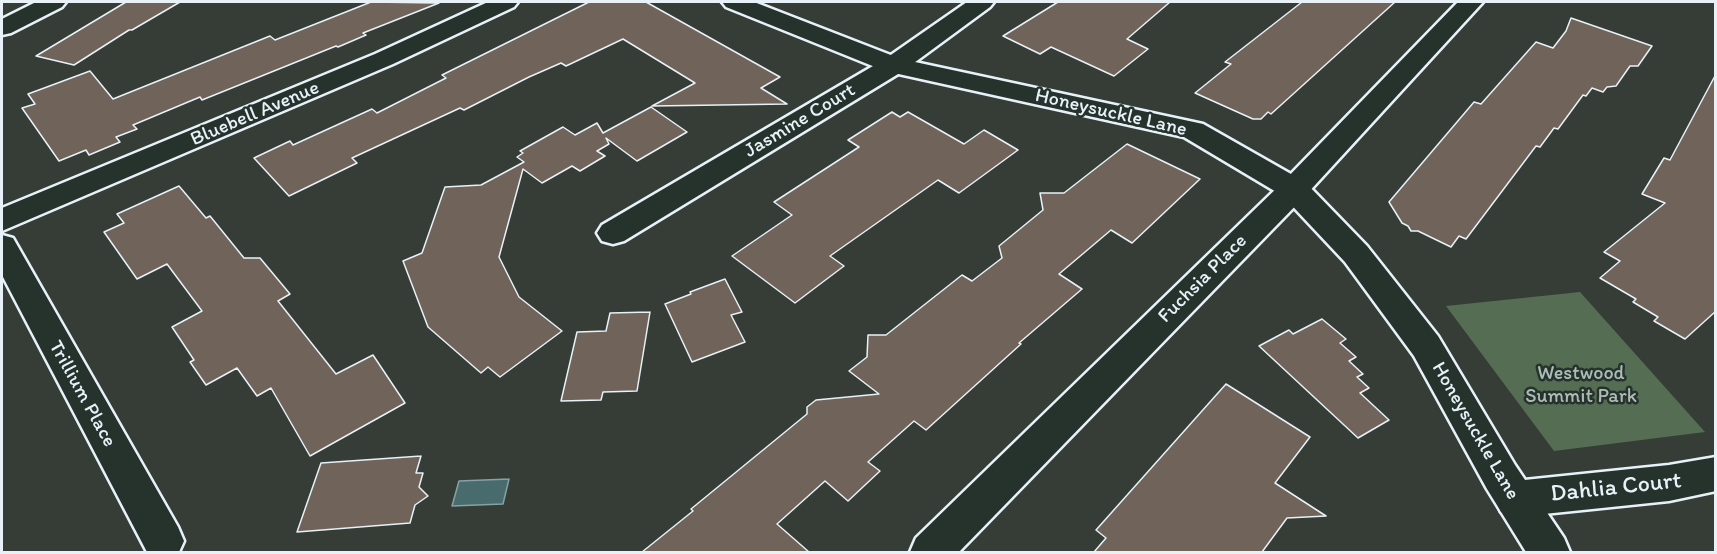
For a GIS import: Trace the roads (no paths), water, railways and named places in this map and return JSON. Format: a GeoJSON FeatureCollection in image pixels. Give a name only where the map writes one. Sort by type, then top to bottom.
{"type":"FeatureCollection","features":[{"type":"Feature","properties":{"kind":"street"},"geometry":{"type":"LineString","coordinates":[[2,28],[54,2]]}},
{"type":"Feature","properties":{"kind":"street","name":"Bluebell Avenue"},"geometry":{"type":"LineString","coordinates":[[2,220],[384,59],[506,2]]}},
{"type":"Feature","properties":{"kind":"street","name":"Honeysuckle Lane"},"geometry":{"type":"LineString","coordinates":[[734,2],[894,65],[1193,130],[1294,189],[1356,254],[1426,346],[1515,499],[1549,552]]}},
{"type":"Feature","properties":{"kind":"street","name":"Jasmine Court"},"geometry":{"type":"LineString","coordinates":[[613,233],[894,65],[982,2]]}},
{"type":"Feature","properties":{"kind":"street","name":"Fuchsia Place"},"geometry":{"type":"LineString","coordinates":[[931,552],[1294,189],[1471,2]]}},
{"type":"Feature","properties":{"kind":"street","name":"Trillium Place"},"geometry":{"type":"LineString","coordinates":[[2,246],[163,541]]}},
{"type":"Feature","properties":{"kind":"street","name":"Dahlia Court"},"geometry":{"type":"LineString","coordinates":[[1515,499],[1658,484],[1716,474]]}},
{"type":"Feature","properties":{"kind":"water"},"geometry":{"type":"Polygon","coordinates":[[[509,479],[503,504],[452,506],[459,481],[509,479]]]}},
{"type":"Feature","properties":{"kind":"park label","name":"Westwood Summit Park"},"geometry":{"type":"Point","coordinates":[1581,386]}}]}
